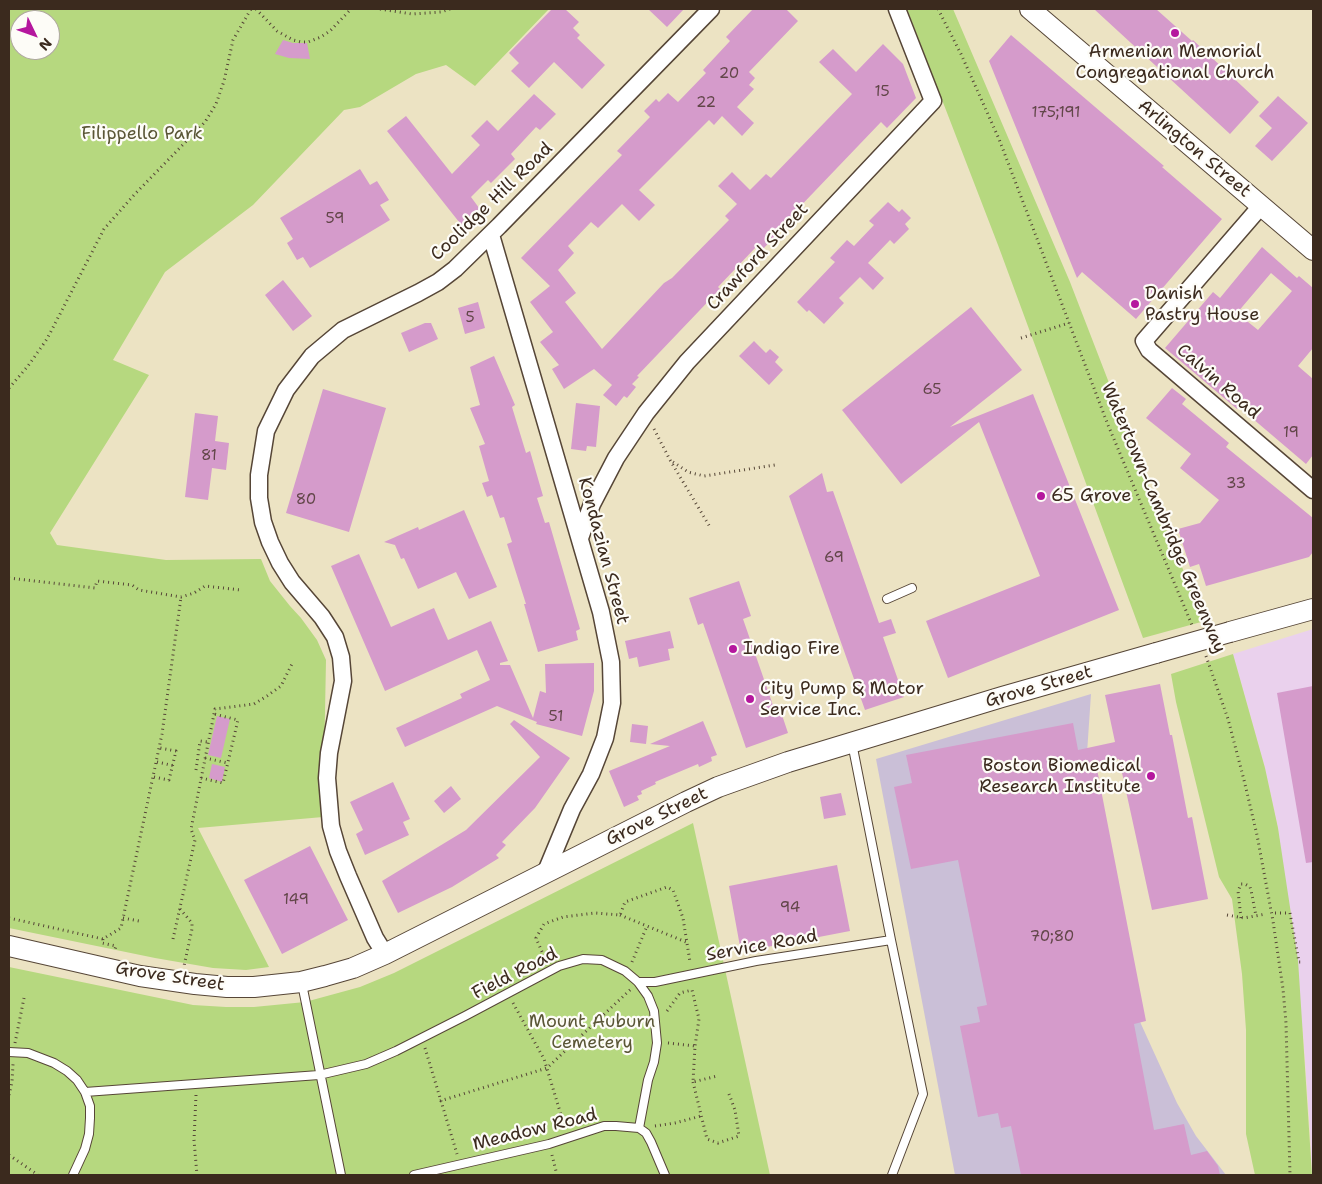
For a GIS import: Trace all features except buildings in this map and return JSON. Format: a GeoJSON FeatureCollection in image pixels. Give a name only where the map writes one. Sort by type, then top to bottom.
{"type":"FeatureCollection","features":[{"type":"Feature","properties":{"kind":"street","name":"Coolidge Hill Road"},"geometry":{"type":"LineString","coordinates":[[385,954],[375,938],[348,876],[331,826],[327,778],[330,745],[344,681],[341,657],[335,638],[322,617],[280,563],[263,522],[259,498],[259,476],[266,431],[279,403],[298,372],[312,356],[343,330],[438,282],[471,255],[711,9]]}},
{"type":"Feature","properties":{"kind":"street","name":"Crawford Street"},"geometry":{"type":"LineString","coordinates":[[580,538],[592,504],[616,458],[646,413],[687,362],[933,101],[897,9]]}},
{"type":"Feature","properties":{"kind":"street","name":"Arlington Street"},"geometry":{"type":"LineString","coordinates":[[1030,9],[1313,250]]}},
{"type":"Feature","properties":{"kind":"street","name":"Calvin Road"},"geometry":{"type":"LineString","coordinates":[[1261,206],[1144,341],[1149,350],[1313,490]]}},
{"type":"Feature","properties":{"kind":"street","name":"Kondazian Street"},"geometry":{"type":"LineString","coordinates":[[491,235],[601,612],[611,662],[612,703],[605,738],[591,774],[572,809],[545,874]]}},
{"type":"Feature","properties":{"kind":"street","name":"Grove Street"},"geometry":{"type":"LineString","coordinates":[[9,946],[140,976],[195,984],[245,987],[301,982],[353,968],[385,954],[718,787],[788,762],[1002,697],[1313,610]]}},
{"type":"Feature","properties":{"kind":"lane"},"geometry":{"type":"LineString","coordinates":[[887,600],[912,588]]}},
{"type":"Feature","properties":{"kind":"lane"},"geometry":{"type":"LineString","coordinates":[[852,743],[923,1094],[892,1175]]}},
{"type":"Feature","properties":{"kind":"lane","name":"Service Road"},"geometry":{"type":"LineString","coordinates":[[638,982],[655,982],[756,961],[891,940]]}},
{"type":"Feature","properties":{"kind":"lane","name":"Field Road"},"geometry":{"type":"LineString","coordinates":[[85,1092],[319,1075],[366,1064],[422,1038],[559,966],[583,959],[602,960],[638,982],[648,996],[654,1011],[657,1043],[639,1128]]}},
{"type":"Feature","properties":{"kind":"lane"},"geometry":{"type":"LineString","coordinates":[[301,982],[341,1175]]}},
{"type":"Feature","properties":{"kind":"lane"},"geometry":{"type":"LineString","coordinates":[[11,1052],[28,1053],[54,1063],[77,1080],[85,1092],[90,1106],[89,1134],[85,1149],[73,1175]]}},
{"type":"Feature","properties":{"kind":"lane","name":"Meadow Road"},"geometry":{"type":"LineString","coordinates":[[414,1175],[569,1139],[604,1126],[639,1128]]}},
{"type":"Feature","properties":{"kind":"lane"},"geometry":{"type":"LineString","coordinates":[[639,1128],[651,1142],[665,1175]]}},
{"type":"Feature","properties":{"kind":"path"},"geometry":{"type":"LineString","coordinates":[[9,388],[28,366],[47,338],[104,229],[134,195],[205,122],[216,104],[224,81],[233,40],[251,9]]}},
{"type":"Feature","properties":{"kind":"path"},"geometry":{"type":"LineString","coordinates":[[256,9],[277,31],[293,40],[301,42],[316,40],[326,34],[351,9]]}},
{"type":"Feature","properties":{"kind":"path"},"geometry":{"type":"LineString","coordinates":[[380,9],[412,14],[441,12],[450,9]]}},
{"type":"Feature","properties":{"kind":"path","name":"Watertown-Cambridge Greenway"},"geometry":{"type":"LineString","coordinates":[[938,9],[961,54],[999,139],[1108,425],[1196,632]]}},
{"type":"Feature","properties":{"kind":"path"},"geometry":{"type":"LineString","coordinates":[[1022,338],[1069,323]]}},
{"type":"Feature","properties":{"kind":"path"},"geometry":{"type":"LineString","coordinates":[[654,429],[710,527]]}},
{"type":"Feature","properties":{"kind":"path"},"geometry":{"type":"LineString","coordinates":[[670,460],[688,472],[704,476],[775,465]]}},
{"type":"Feature","properties":{"kind":"path"},"geometry":{"type":"LineString","coordinates":[[9,578],[95,588],[98,581],[132,585],[138,590],[181,597],[194,593],[205,586],[241,590]]}},
{"type":"Feature","properties":{"kind":"path"},"geometry":{"type":"LineString","coordinates":[[9,918],[103,939],[121,928],[160,748],[181,597]]}},
{"type":"Feature","properties":{"kind":"path","name":"Watertown-Cambridge Greenway"},"geometry":{"type":"LineString","coordinates":[[1203,650],[1228,719],[1257,835],[1280,960],[1288,1060],[1290,1175]]}},
{"type":"Feature","properties":{"kind":"path"},"geometry":{"type":"LineString","coordinates":[[173,939],[195,840],[191,829],[215,709],[254,704],[281,686],[292,664]]}},
{"type":"Feature","properties":{"kind":"path"},"geometry":{"type":"LineString","coordinates":[[201,778],[223,783],[238,720],[214,714]]}},
{"type":"Feature","properties":{"kind":"path"},"geometry":{"type":"LineString","coordinates":[[203,772],[194,770],[200,741],[208,742]]}},
{"type":"Feature","properties":{"kind":"path"},"geometry":{"type":"LineString","coordinates":[[154,777],[169,780],[174,765],[176,751],[160,748]]}},
{"type":"Feature","properties":{"kind":"path"},"geometry":{"type":"LineString","coordinates":[[205,758],[228,763]]}},
{"type":"Feature","properties":{"kind":"path"},"geometry":{"type":"LineString","coordinates":[[157,762],[174,765]]}},
{"type":"Feature","properties":{"kind":"path"},"geometry":{"type":"LineString","coordinates":[[1241,918],[1238,891],[1242,884],[1250,887],[1256,916]]}},
{"type":"Feature","properties":{"kind":"path"},"geometry":{"type":"LineString","coordinates":[[620,915],[625,902],[667,887],[673,890],[683,918],[692,974]]}},
{"type":"Feature","properties":{"kind":"path"},"geometry":{"type":"LineString","coordinates":[[180,909],[192,923],[184,967]]}},
{"type":"Feature","properties":{"kind":"path"},"geometry":{"type":"LineString","coordinates":[[550,971],[536,938],[544,924],[563,917],[595,913],[620,915],[687,942]]}},
{"type":"Feature","properties":{"kind":"path"},"geometry":{"type":"LineString","coordinates":[[1275,913],[1290,913],[1299,962],[1302,962]]}},
{"type":"Feature","properties":{"kind":"path"},"geometry":{"type":"LineString","coordinates":[[1227,915],[1241,918],[1266,914]]}},
{"type":"Feature","properties":{"kind":"path"},"geometry":{"type":"LineString","coordinates":[[123,918],[139,921]]}},
{"type":"Feature","properties":{"kind":"path"},"geometry":{"type":"LineString","coordinates":[[627,974],[647,926]]}},
{"type":"Feature","properties":{"kind":"path"},"geometry":{"type":"LineString","coordinates":[[103,939],[102,943],[116,946],[114,952]]}},
{"type":"Feature","properties":{"kind":"path"},"geometry":{"type":"LineString","coordinates":[[440,1101],[547,1068],[638,982]]}},
{"type":"Feature","properties":{"kind":"path"},"geometry":{"type":"LineString","coordinates":[[667,1019],[667,1011],[680,993],[692,990],[699,1019],[693,1082],[707,1140],[718,1143],[739,1136],[735,1110],[729,1094]]}},
{"type":"Feature","properties":{"kind":"path"},"geometry":{"type":"LineString","coordinates":[[508,994],[544,1059],[569,1139]]}},
{"type":"Feature","properties":{"kind":"path"},"geometry":{"type":"LineString","coordinates":[[9,1095],[12,1082],[11,1052],[24,998]]}},
{"type":"Feature","properties":{"kind":"path"},"geometry":{"type":"LineString","coordinates":[[667,1035],[667,1043],[696,1046]]}},
{"type":"Feature","properties":{"kind":"path"},"geometry":{"type":"LineString","coordinates":[[422,1038],[460,1164]]}},
{"type":"Feature","properties":{"kind":"path"},"geometry":{"type":"LineString","coordinates":[[693,1082],[717,1076]]}},
{"type":"Feature","properties":{"kind":"path"},"geometry":{"type":"LineString","coordinates":[[196,1084],[194,1140],[197,1175]]}},
{"type":"Feature","properties":{"kind":"path"},"geometry":{"type":"LineString","coordinates":[[639,1128],[675,1123],[701,1116]]}},
{"type":"Feature","properties":{"kind":"path"},"geometry":{"type":"LineString","coordinates":[[549,1144],[557,1175]]}},
{"type":"Feature","properties":{"kind":"path"},"geometry":{"type":"LineString","coordinates":[[9,1155],[38,1175]]}},
{"type":"Feature","properties":{"kind":"shaded area"},"geometry":{"type":"Polygon","coordinates":[[[1313,629],[1312,1175],[1303,1033],[1278,828],[1265,768],[1233,654],[1313,629]]]}},
{"type":"Feature","properties":{"kind":"shaded area"},"geometry":{"type":"Polygon","coordinates":[[[1091,694],[1086,768],[1126,991],[1177,1103],[1196,1136],[1226,1175],[955,1175],[876,759],[1091,694]]]}},
{"type":"Feature","properties":{"kind":"green space","name":"Filippello Park"},"geometry":{"type":"Polygon","coordinates":[[[9,9],[549,9],[475,86],[446,65],[416,74],[360,107],[344,110],[253,205],[165,272],[113,360],[149,375],[50,533],[57,545],[166,560],[261,559],[270,581],[317,640],[326,660],[323,817],[198,828],[269,967],[246,970],[213,968],[9,928],[9,9]]]}},
{"type":"Feature","properties":{"kind":"green space"},"geometry":{"type":"Polygon","coordinates":[[[907,9],[953,9],[1070,282],[1162,520],[1196,600],[1212,619],[1143,638],[998,245],[907,9]]]}},
{"type":"Feature","properties":{"kind":"green space"},"geometry":{"type":"Polygon","coordinates":[[[1233,654],[1265,768],[1278,828],[1298,960],[1312,1175],[1255,1175],[1246,1134],[1246,1030],[1242,974],[1232,899],[1219,877],[1176,702],[1171,674],[1233,654]]]}},
{"type":"Feature","properties":{"kind":"green space","name":"Mount Auburn Cemetery"},"geometry":{"type":"Polygon","coordinates":[[[693,823],[770,1175],[9,1175],[9,967],[193,1005],[254,1007],[305,1002],[360,987],[394,973],[693,823]]]}},
{"type":"Feature","properties":{"kind":"place","name":"Armenian Memorial Congregational Church"},"geometry":{"type":"Point","coordinates":[1175,33]}},
{"type":"Feature","properties":{"kind":"place","name":"Danish Pastry House"},"geometry":{"type":"Point","coordinates":[1135,304]}},
{"type":"Feature","properties":{"kind":"place","name":"65 Grove"},"geometry":{"type":"Point","coordinates":[1041,496]}},
{"type":"Feature","properties":{"kind":"place","name":"Indigo Fire"},"geometry":{"type":"Point","coordinates":[733,649]}},
{"type":"Feature","properties":{"kind":"place","name":"City Pump & Motor Service Inc."},"geometry":{"type":"Point","coordinates":[750,699]}},
{"type":"Feature","properties":{"kind":"place","name":"Boston Biomedical Research Institute"},"geometry":{"type":"Point","coordinates":[1151,776]}}]}
